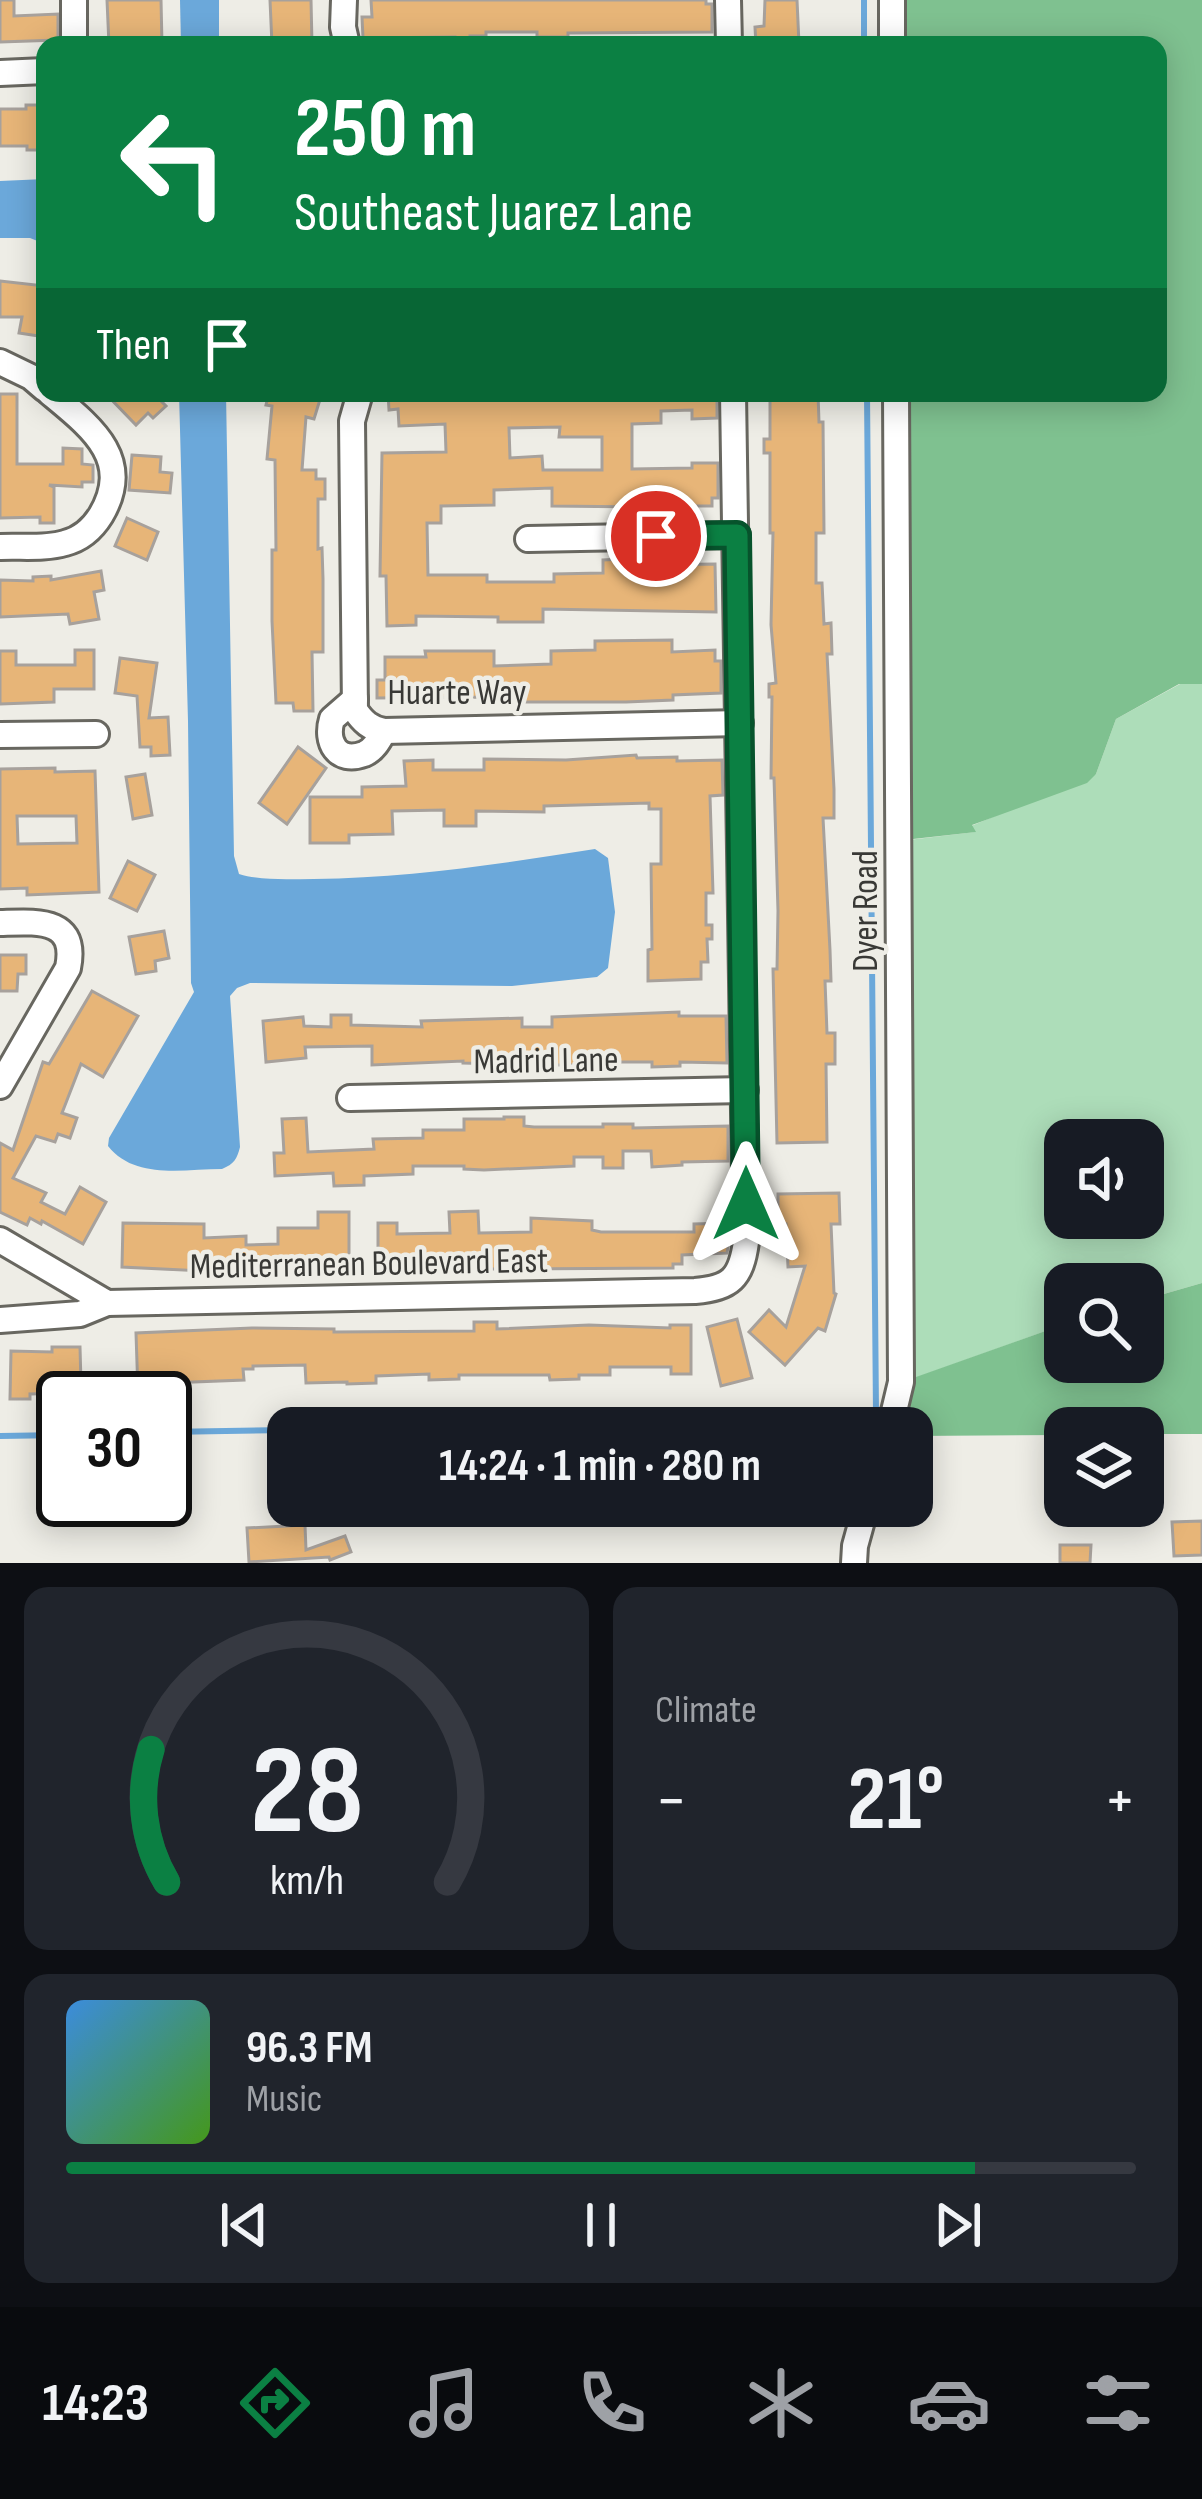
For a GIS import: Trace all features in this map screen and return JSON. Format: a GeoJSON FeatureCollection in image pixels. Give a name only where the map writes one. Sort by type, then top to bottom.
{"type":"FeatureCollection","features":[{"type":"Feature","properties":{"kind":"street"},"geometry":{"type":"LineString","coordinates":[[74,0],[74,36]]}},
{"type":"Feature","properties":{"kind":"street"},"geometry":{"type":"LineString","coordinates":[[344,0],[346,36]]}},
{"type":"Feature","properties":{"kind":"street"},"geometry":{"type":"LineString","coordinates":[[728,0],[729,36]]}},
{"type":"Feature","properties":{"kind":"street"},"geometry":{"type":"LineString","coordinates":[[892,0],[892,36]]}},
{"type":"Feature","properties":{"kind":"street"},"geometry":{"type":"LineString","coordinates":[[0,74],[36,72]]}},
{"type":"Feature","properties":{"kind":"street"},"geometry":{"type":"LineString","coordinates":[[0,362],[36,380]]}},
{"type":"Feature","properties":{"kind":"street"},"geometry":{"type":"LineString","coordinates":[[0,547],[46,546],[79,538],[94,526],[109,501],[115,475],[111,455],[60,402]]}},
{"type":"Feature","properties":{"kind":"street","name":"Huarte Way"},"geometry":{"type":"LineString","coordinates":[[357,402],[352,421],[355,710],[361,719],[384,731],[740,723]]}},
{"type":"Feature","properties":{"kind":"street"},"geometry":{"type":"LineString","coordinates":[[734,402],[745,1090]]}},
{"type":"Feature","properties":{"kind":"street","name":"Dyer Road"},"geometry":{"type":"LineString","coordinates":[[895,1407],[901,1382],[902,1316],[896,402]]}},
{"type":"Feature","properties":{"kind":"street"},"geometry":{"type":"LineString","coordinates":[[528,539],[737,535]]}},
{"type":"Feature","properties":{"kind":"street"},"geometry":{"type":"LineString","coordinates":[[355,699],[332,719],[329,740],[334,749],[352,756],[364,754],[384,731]]}},
{"type":"Feature","properties":{"kind":"street"},"geometry":{"type":"LineString","coordinates":[[0,735],[96,734]]}},
{"type":"Feature","properties":{"kind":"street"},"geometry":{"type":"LineString","coordinates":[[0,923],[37,922],[56,927],[80,946],[0,1086]]}},
{"type":"Feature","properties":{"kind":"street","name":"Madrid Lane"},"geometry":{"type":"LineString","coordinates":[[350,1098],[745,1090]]}},
{"type":"Feature","properties":{"kind":"street","name":"Mediterranean Boulevard East"},"geometry":{"type":"LineString","coordinates":[[0,1320],[80,1314],[107,1303],[715,1290],[737,1275],[746,1242],[745,1090]]}},
{"type":"Feature","properties":{"kind":"street"},"geometry":{"type":"LineString","coordinates":[[0,1240],[107,1303]]}},
{"type":"Feature","properties":{"kind":"street"},"geometry":{"type":"LineString","coordinates":[[854,1563],[860,1527]]}},
{"type":"Feature","properties":{"kind":"green space"},"geometry":{"type":"Polygon","coordinates":[[[890,0],[1202,0],[1202,684],[1179,684],[1116,719],[1096,774],[1087,783],[972,825],[976,832],[913,839],[901,402],[1167,402],[1167,36],[892,36],[890,0]]]}},
{"type":"Feature","properties":{"kind":"green space"},"geometry":{"type":"Polygon","coordinates":[[[1180,684],[1202,684],[1202,1283],[1164,1294],[1164,1263],[1044,1263],[1044,1332],[915,1378],[900,841],[975,832],[971,826],[1096,774],[1116,719],[1180,684]]]}},
{"type":"Feature","properties":{"kind":"green space"},"geometry":{"type":"Polygon","coordinates":[[[1202,1283],[1202,1434],[1164,1434],[1164,1407],[1044,1407],[1044,1435],[933,1436],[933,1407],[906,1407],[915,1358],[916,1377],[1044,1331],[1044,1383],[1164,1383],[1164,1294],[1202,1283]]]}},
{"type":"Feature","properties":{"kind":"water"},"geometry":{"type":"Polygon","coordinates":[[[180,0],[219,0],[219,36],[181,36],[180,0]]]}},
{"type":"Feature","properties":{"kind":"water"},"geometry":{"type":"Polygon","coordinates":[[[36,179],[36,240],[0,238],[0,181],[36,179]]]}},
{"type":"Feature","properties":{"kind":"water"},"geometry":{"type":"Polygon","coordinates":[[[179,402],[226,402],[234,856],[239,874],[285,879],[385,876],[595,849],[608,858],[615,912],[608,968],[597,977],[512,986],[250,983],[237,988],[230,996],[240,1147],[236,1158],[222,1169],[176,1171],[146,1168],[119,1157],[108,1146],[109,1138],[194,992],[179,402]]]}},
{"type":"Feature","properties":{"kind":"building"},"geometry":{"type":"Polygon","coordinates":[[[0,0],[14,0],[14,16],[58,14],[58,36],[0,42],[0,0]]]}},
{"type":"Feature","properties":{"kind":"building"},"geometry":{"type":"Polygon","coordinates":[[[107,0],[161,0],[162,36],[109,36],[107,0]]]}},
{"type":"Feature","properties":{"kind":"building"},"geometry":{"type":"Polygon","coordinates":[[[270,0],[311,0],[312,36],[272,36],[270,0]]]}},
{"type":"Feature","properties":{"kind":"building"},"geometry":{"type":"Polygon","coordinates":[[[371,0],[706,0],[712,4],[712,32],[363,36],[362,17],[372,17],[371,0]]]}},
{"type":"Feature","properties":{"kind":"building"},"geometry":{"type":"Polygon","coordinates":[[[765,0],[797,0],[799,36],[756,36],[755,27],[764,26],[765,0]]]}},
{"type":"Feature","properties":{"kind":"building"},"geometry":{"type":"Polygon","coordinates":[[[26,105],[36,105],[36,150],[0,146],[0,109],[26,109],[26,105]]]}},
{"type":"Feature","properties":{"kind":"building"},"geometry":{"type":"Polygon","coordinates":[[[0,281],[36,285],[36,336],[19,333],[22,317],[0,317],[0,281]]]}},
{"type":"Feature","properties":{"kind":"building"},"geometry":{"type":"Polygon","coordinates":[[[0,394],[17,394],[17,464],[63,464],[63,448],[82,449],[82,464],[93,465],[93,482],[82,482],[82,487],[49,485],[54,487],[54,523],[40,523],[40,517],[0,518],[0,394]]]}},
{"type":"Feature","properties":{"kind":"building"},"geometry":{"type":"Polygon","coordinates":[[[114,402],[162,402],[166,406],[153,418],[148,413],[136,425],[114,402]]]}},
{"type":"Feature","properties":{"kind":"building"},"geometry":{"type":"Polygon","coordinates":[[[319,402],[314,419],[306,417],[302,470],[316,470],[316,479],[325,479],[325,499],[318,499],[323,652],[312,652],[313,711],[294,711],[293,703],[276,703],[272,621],[275,460],[267,459],[272,406],[266,405],[319,402]]]}},
{"type":"Feature","properties":{"kind":"building"},"geometry":{"type":"Polygon","coordinates":[[[389,402],[717,402],[717,418],[692,419],[692,410],[661,411],[661,423],[632,424],[632,469],[718,463],[718,498],[712,498],[712,506],[643,512],[643,507],[552,506],[552,488],[494,490],[494,505],[441,506],[441,523],[427,523],[428,575],[487,575],[487,582],[554,582],[554,574],[603,573],[603,560],[622,559],[622,565],[715,564],[716,612],[543,609],[543,622],[416,616],[416,625],[387,626],[386,576],[380,576],[382,453],[446,452],[445,424],[399,426],[398,409],[389,410],[389,402]],[[560,427],[509,428],[510,458],[542,456],[543,470],[602,470],[602,437],[559,437],[560,427]]]}},
{"type":"Feature","properties":{"kind":"building"},"geometry":{"type":"Polygon","coordinates":[[[770,402],[818,402],[819,422],[823,422],[824,533],[816,533],[816,583],[822,583],[824,624],[831,623],[832,654],[827,654],[834,789],[834,818],[823,818],[831,981],[825,981],[827,1033],[835,1033],[835,1064],[826,1064],[827,1142],[777,1143],[773,969],[777,969],[778,911],[769,697],[769,684],[776,683],[770,453],[764,453],[764,439],[770,439],[770,402]]]}},
{"type":"Feature","properties":{"kind":"building"},"geometry":{"type":"Polygon","coordinates":[[[132,455],[161,457],[160,472],[172,473],[170,493],[129,490],[132,455]]]}},
{"type":"Feature","properties":{"kind":"building"},"geometry":{"type":"Polygon","coordinates":[[[127,518],[158,532],[147,560],[115,546],[127,518]]]}},
{"type":"Feature","properties":{"kind":"building"},"geometry":{"type":"Polygon","coordinates":[[[101,571],[104,590],[94,592],[99,619],[70,624],[68,614],[0,617],[0,580],[51,576],[51,580],[101,571]]]}},
{"type":"Feature","properties":{"kind":"building"},"geometry":{"type":"Polygon","coordinates":[[[672,640],[672,652],[715,650],[715,661],[721,661],[721,693],[626,702],[377,698],[377,680],[385,680],[385,657],[426,657],[425,651],[494,651],[494,666],[551,664],[551,651],[595,650],[595,641],[672,640]]]}},
{"type":"Feature","properties":{"kind":"building"},"geometry":{"type":"Polygon","coordinates":[[[75,650],[94,650],[94,689],[54,689],[54,702],[0,704],[0,651],[16,651],[16,665],[75,665],[75,650]]]}},
{"type":"Feature","properties":{"kind":"building"},"geometry":{"type":"Polygon","coordinates":[[[120,658],[157,663],[149,718],[168,717],[170,755],[151,756],[151,747],[140,747],[137,696],[115,693],[120,658]]]}},
{"type":"Feature","properties":{"kind":"building"},"geometry":{"type":"Polygon","coordinates":[[[298,747],[326,768],[287,824],[259,803],[298,747]]]}},
{"type":"Feature","properties":{"kind":"building"},"geometry":{"type":"Polygon","coordinates":[[[677,757],[677,761],[722,760],[723,795],[710,796],[713,893],[706,893],[706,925],[712,925],[712,939],[707,939],[708,962],[701,962],[701,979],[648,981],[651,864],[661,864],[661,809],[649,809],[649,803],[544,806],[544,812],[476,811],[476,826],[444,826],[444,810],[392,811],[393,834],[349,835],[349,843],[310,843],[310,797],[362,797],[362,787],[406,786],[404,761],[433,760],[433,770],[484,770],[484,759],[677,757]]]}},
{"type":"Feature","properties":{"kind":"building"},"geometry":{"type":"Polygon","coordinates":[[[0,769],[95,771],[99,892],[27,895],[27,888],[0,889],[0,769]],[[17,816],[18,844],[77,843],[76,816],[17,816]]]}},
{"type":"Feature","properties":{"kind":"building"},"geometry":{"type":"Polygon","coordinates":[[[145,774],[152,815],[133,819],[126,777],[145,774]]]}},
{"type":"Feature","properties":{"kind":"building"},"geometry":{"type":"Polygon","coordinates":[[[128,861],[155,875],[137,911],[110,898],[128,861]]]}},
{"type":"Feature","properties":{"kind":"building"},"geometry":{"type":"Polygon","coordinates":[[[164,931],[169,958],[155,961],[156,971],[136,974],[129,937],[164,931]]]}},
{"type":"Feature","properties":{"kind":"building"},"geometry":{"type":"Polygon","coordinates":[[[0,955],[26,955],[26,974],[18,974],[17,991],[0,991],[0,955]]]}},
{"type":"Feature","properties":{"kind":"building"},"geometry":{"type":"Polygon","coordinates":[[[92,991],[138,1016],[103,1077],[81,1064],[62,1113],[77,1118],[70,1138],[58,1134],[55,1142],[36,1136],[13,1178],[46,1193],[41,1202],[65,1214],[80,1187],[106,1202],[83,1244],[42,1221],[30,1218],[27,1225],[0,1212],[0,1143],[13,1150],[43,1062],[49,1064],[92,991]]]}},
{"type":"Feature","properties":{"kind":"building"},"geometry":{"type":"Polygon","coordinates":[[[679,1012],[679,1016],[726,1016],[727,1063],[652,1067],[652,1062],[582,1062],[533,1068],[463,1061],[372,1065],[372,1046],[305,1047],[306,1058],[266,1062],[263,1021],[303,1017],[304,1026],[331,1027],[331,1015],[351,1015],[351,1025],[422,1027],[421,1021],[522,1018],[522,1027],[552,1027],[552,1017],[679,1012]]]}},
{"type":"Feature","properties":{"kind":"building"},"geometry":{"type":"Polygon","coordinates":[[[524,1117],[524,1126],[534,1127],[728,1126],[728,1161],[652,1167],[651,1151],[623,1151],[623,1168],[603,1168],[603,1157],[574,1157],[574,1166],[484,1170],[413,1166],[413,1174],[364,1176],[364,1185],[334,1186],[333,1173],[275,1176],[274,1153],[284,1153],[282,1119],[306,1118],[308,1152],[374,1149],[373,1139],[423,1138],[423,1130],[464,1130],[464,1119],[524,1117]]]}},
{"type":"Feature","properties":{"kind":"building"},"geometry":{"type":"Polygon","coordinates":[[[839,1193],[840,1224],[831,1224],[836,1294],[825,1331],[818,1328],[785,1365],[749,1332],[769,1310],[786,1327],[805,1266],[788,1267],[786,1224],[778,1224],[778,1194],[839,1193]]]}},
{"type":"Feature","properties":{"kind":"building"},"geometry":{"type":"Polygon","coordinates":[[[478,1211],[479,1233],[531,1232],[531,1218],[592,1221],[592,1230],[601,1232],[694,1232],[694,1224],[729,1223],[729,1241],[727,1253],[682,1255],[682,1264],[673,1264],[673,1268],[491,1269],[490,1264],[410,1271],[409,1266],[378,1266],[378,1223],[397,1223],[397,1234],[450,1233],[449,1212],[478,1211]]]}},
{"type":"Feature","properties":{"kind":"building"},"geometry":{"type":"Polygon","coordinates":[[[318,1212],[349,1212],[349,1266],[203,1266],[203,1271],[122,1267],[123,1223],[204,1224],[204,1238],[246,1236],[246,1245],[278,1244],[278,1228],[318,1228],[318,1212]]]}},
{"type":"Feature","properties":{"kind":"building"},"geometry":{"type":"Polygon","coordinates":[[[737,1319],[752,1378],[721,1386],[707,1327],[737,1319]]]}},
{"type":"Feature","properties":{"kind":"building"},"geometry":{"type":"Polygon","coordinates":[[[474,1322],[497,1322],[497,1329],[691,1325],[691,1374],[671,1374],[671,1367],[610,1367],[610,1375],[579,1375],[579,1379],[459,1375],[459,1379],[429,1380],[429,1374],[376,1376],[376,1383],[347,1384],[306,1383],[305,1365],[253,1366],[243,1369],[244,1380],[192,1382],[192,1371],[137,1371],[136,1333],[252,1328],[474,1331],[474,1322]]]}},
{"type":"Feature","properties":{"kind":"building"},"geometry":{"type":"Polygon","coordinates":[[[52,1347],[80,1347],[81,1371],[36,1371],[36,1394],[30,1394],[30,1399],[10,1399],[11,1351],[52,1352],[52,1347]]]}},
{"type":"Feature","properties":{"kind":"building"},"geometry":{"type":"Polygon","coordinates":[[[1202,1521],[1202,1555],[1174,1556],[1172,1522],[1202,1521]]]}},
{"type":"Feature","properties":{"kind":"building"},"geometry":{"type":"Polygon","coordinates":[[[305,1527],[306,1550],[345,1536],[351,1552],[330,1560],[249,1562],[247,1528],[305,1527]]]}},
{"type":"Feature","properties":{"kind":"building"},"geometry":{"type":"Polygon","coordinates":[[[1060,1545],[1091,1545],[1090,1563],[1060,1563],[1060,1545]]]}},
{"type":"Feature","properties":{"kind":"waterway"},"geometry":{"type":"LineString","coordinates":[[864,0],[864,36]]}},
{"type":"Feature","properties":{"kind":"waterway"},"geometry":{"type":"LineString","coordinates":[[867,402],[876,1407]]}},
{"type":"Feature","properties":{"kind":"waterway"},"geometry":{"type":"LineString","coordinates":[[192,1432],[267,1430]]}},
{"type":"Feature","properties":{"kind":"waterway"},"geometry":{"type":"LineString","coordinates":[[0,1436],[36,1435]]}},
{"type":"Feature","properties":{"kind":"route"},"geometry":{"type":"LineString","coordinates":[[656,536],[737,535],[746,1204]]}}]}
